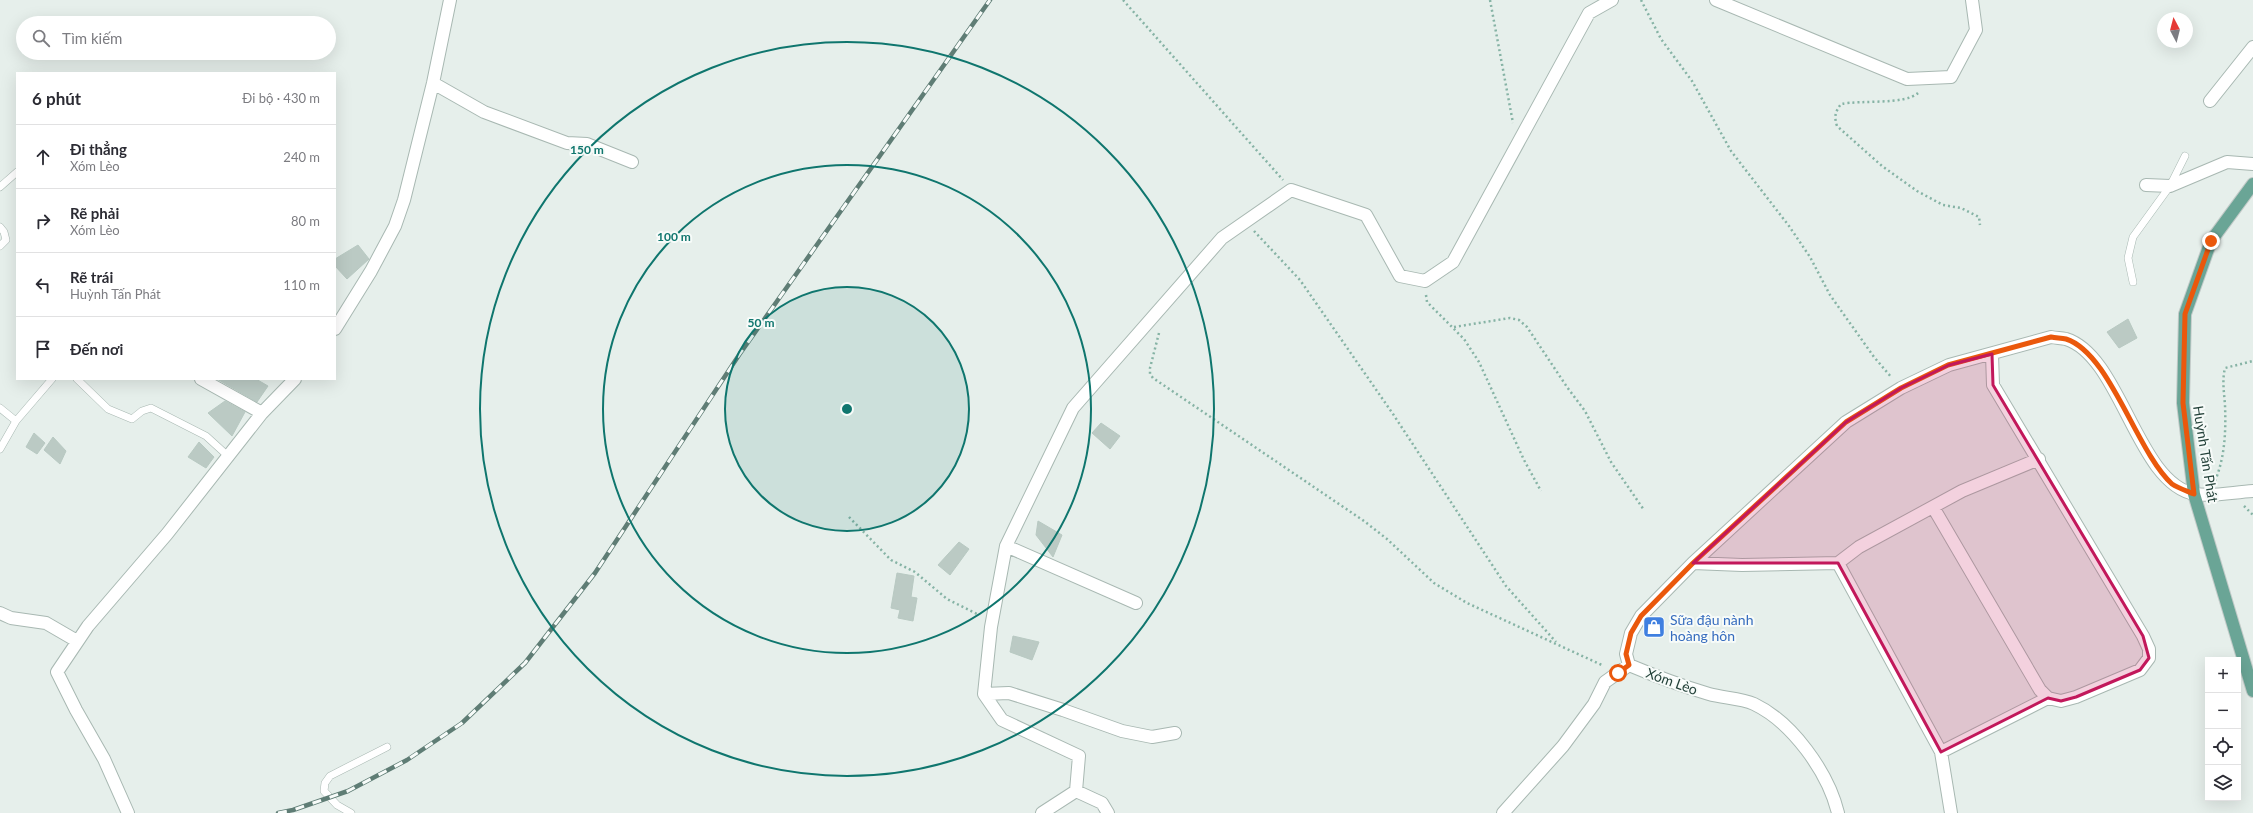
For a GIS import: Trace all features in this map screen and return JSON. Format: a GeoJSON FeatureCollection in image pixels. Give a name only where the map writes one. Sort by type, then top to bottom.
{"type":"FeatureCollection","features":[{"type":"Feature","properties":{"kind":"main road","name":"Huỳnh Tấn Phát"},"geometry":{"type":"LineString","coordinates":[[2253,184],[2211,241],[2185,314],[2183,403],[2194,494],[2253,691]]}},
{"type":"Feature","properties":{"kind":"street"},"geometry":{"type":"LineString","coordinates":[[336,327],[371,271],[395,226],[404,200],[433,83],[450,0]]}},
{"type":"Feature","properties":{"kind":"street"},"geometry":{"type":"LineString","coordinates":[[1076,791],[1079,756],[1002,720],[984,694],[992,621],[1006,546],[1073,408],[1222,238],[1291,190],[1366,215],[1400,276],[1425,281],[1453,262],[1589,13],[1612,0]]}},
{"type":"Feature","properties":{"kind":"street"},"geometry":{"type":"LineString","coordinates":[[1716,0],[1907,79],[1951,77],[1976,30],[1972,0]]}},
{"type":"Feature","properties":{"kind":"street"},"geometry":{"type":"LineString","coordinates":[[2210,101],[2253,47]]}},
{"type":"Feature","properties":{"kind":"street"},"geometry":{"type":"LineString","coordinates":[[433,83],[484,112],[567,143],[586,144],[632,162]]}},
{"type":"Feature","properties":{"kind":"street"},"geometry":{"type":"LineString","coordinates":[[2146,185],[2170,186],[2227,162],[2253,164]]}},
{"type":"Feature","properties":{"kind":"street","name":"Xóm Lèo"},"geometry":{"type":"LineString","coordinates":[[1838,813],[1828,785],[1810,755],[1790,730],[1770,714],[1753,704],[1710,694],[1661,679],[1629,665],[1626,654],[1631,633],[1641,616],[1693,563],[1846,422],[1901,388],[1948,365],[2051,337],[2066,339],[2081,348],[2097,363],[2159,470],[2173,485],[2194,494]]}},
{"type":"Feature","properties":{"kind":"street"},"geometry":{"type":"LineString","coordinates":[[1933,507],[2040,690],[2048,698],[2061,701],[2076,697],[2140,670],[2149,658],[2149,649],[2144,636],[2039,459],[1993,385],[1992,354]]}},
{"type":"Feature","properties":{"kind":"street"},"geometry":{"type":"LineString","coordinates":[[203,380],[262,413]]}},
{"type":"Feature","properties":{"kind":"street"},"geometry":{"type":"LineString","coordinates":[[128,813],[104,758],[57,675],[57,672],[77,641],[168,534],[262,413],[294,380]]}},
{"type":"Feature","properties":{"kind":"street"},"geometry":{"type":"LineString","coordinates":[[1693,563],[1742,565],[1838,563],[1859,547],[1962,491],[2039,459]]}},
{"type":"Feature","properties":{"kind":"street"},"geometry":{"type":"LineString","coordinates":[[2194,494],[2253,492]]}},
{"type":"Feature","properties":{"kind":"street"},"geometry":{"type":"LineString","coordinates":[[1006,546],[1136,603]]}},
{"type":"Feature","properties":{"kind":"street"},"geometry":{"type":"LineString","coordinates":[[1838,563],[1941,752],[1951,813]]}},
{"type":"Feature","properties":{"kind":"street"},"geometry":{"type":"LineString","coordinates":[[0,613],[11,618],[46,623],[77,641]]}},
{"type":"Feature","properties":{"kind":"street"},"geometry":{"type":"LineString","coordinates":[[1503,813],[1563,746],[1594,704],[1605,682],[1629,665]]}},
{"type":"Feature","properties":{"kind":"street"},"geometry":{"type":"LineString","coordinates":[[984,694],[1009,693],[1122,731],[1152,737],[1174,733]]}},
{"type":"Feature","properties":{"kind":"street"},"geometry":{"type":"LineString","coordinates":[[1941,752],[2048,698]]}},
{"type":"Feature","properties":{"kind":"street"},"geometry":{"type":"LineString","coordinates":[[1042,813],[1076,791]]}},
{"type":"Feature","properties":{"kind":"street"},"geometry":{"type":"LineString","coordinates":[[1076,791],[1102,804],[1108,813]]}},
{"type":"Feature","properties":{"kind":"lane"},"geometry":{"type":"LineString","coordinates":[[2133,282],[2128,258],[2133,238],[2170,186],[2185,156]]}},
{"type":"Feature","properties":{"kind":"lane"},"geometry":{"type":"LineString","coordinates":[[0,188],[16,173]]}},
{"type":"Feature","properties":{"kind":"lane"},"geometry":{"type":"LineString","coordinates":[[0,227],[4,232],[6,240],[0,246]]}},
{"type":"Feature","properties":{"kind":"lane"},"geometry":{"type":"LineString","coordinates":[[0,449],[16,421],[51,380]]}},
{"type":"Feature","properties":{"kind":"lane"},"geometry":{"type":"LineString","coordinates":[[78,380],[108,409],[132,419],[142,411],[151,408],[206,436],[228,456]]}},
{"type":"Feature","properties":{"kind":"lane"},"geometry":{"type":"LineString","coordinates":[[0,408],[16,421]]}},
{"type":"Feature","properties":{"kind":"lane"},"geometry":{"type":"LineString","coordinates":[[351,813],[337,805],[324,790],[324,783],[330,776],[387,747]]}},
{"type":"Feature","properties":{"kind":"path"},"geometry":{"type":"LineString","coordinates":[[1123,0],[1291,190]]}},
{"type":"Feature","properties":{"kind":"path"},"geometry":{"type":"LineString","coordinates":[[1490,0],[1517,145]]}},
{"type":"Feature","properties":{"kind":"path"},"geometry":{"type":"LineString","coordinates":[[1641,0],[1661,39],[1692,81],[1731,151],[1802,244],[1830,295],[1874,357],[1901,388]]}},
{"type":"Feature","properties":{"kind":"path"},"geometry":{"type":"LineString","coordinates":[[1930,79],[1925,87],[1916,95],[1901,100],[1856,101],[1841,104],[1836,110],[1835,119],[1837,126],[1882,166],[1917,191],[1943,205],[1961,208],[1979,217],[1980,225]]}},
{"type":"Feature","properties":{"kind":"path"},"geometry":{"type":"LineString","coordinates":[[1246,222],[1300,280],[1393,414],[1506,586],[1557,643]]}},
{"type":"Feature","properties":{"kind":"path"},"geometry":{"type":"LineString","coordinates":[[1425,281],[1427,302],[1454,327],[1479,362],[1524,460],[1541,491]]}},
{"type":"Feature","properties":{"kind":"path"},"geometry":{"type":"LineString","coordinates":[[1454,327],[1510,318],[1520,320],[1527,327],[1566,387],[1585,411],[1611,462],[1644,510]]}},
{"type":"Feature","properties":{"kind":"path"},"geometry":{"type":"LineString","coordinates":[[1160,327],[1150,374],[1153,378],[1364,521],[1434,583],[1467,603],[1557,643],[1618,673]]}},
{"type":"Feature","properties":{"kind":"path"},"geometry":{"type":"LineString","coordinates":[[2210,494],[2224,456],[2225,406],[2223,376],[2225,368],[2253,361]]}},
{"type":"Feature","properties":{"kind":"path"},"geometry":{"type":"LineString","coordinates":[[849,517],[891,560],[915,572],[947,599],[992,621]]}},
{"type":"Feature","properties":{"kind":"highlighted area"},"geometry":{"type":"Polygon","coordinates":[[[1992,354],[1993,385],[2143,636],[2149,658],[2140,670],[2076,697],[2061,701],[2048,698],[1941,752],[1838,563],[1693,563],[1846,422],[1901,388],[1949,365],[1992,354]]]}},
{"type":"Feature","properties":{"kind":"building"},"geometry":{"type":"Polygon","coordinates":[[[358,245],[369,259],[347,279],[336,267],[336,258],[358,245]]]}},
{"type":"Feature","properties":{"kind":"building"},"geometry":{"type":"Polygon","coordinates":[[[2128,319],[2137,338],[2119,348],[2107,332],[2128,319]]]}},
{"type":"Feature","properties":{"kind":"building"},"geometry":{"type":"Polygon","coordinates":[[[219,380],[258,380],[268,386],[257,402],[219,380]]]}},
{"type":"Feature","properties":{"kind":"building"},"geometry":{"type":"Polygon","coordinates":[[[225,401],[245,412],[232,436],[208,413],[225,401]]]}},
{"type":"Feature","properties":{"kind":"building"},"geometry":{"type":"Polygon","coordinates":[[[1101,423],[1120,436],[1110,449],[1092,433],[1101,423]]]}},
{"type":"Feature","properties":{"kind":"building"},"geometry":{"type":"Polygon","coordinates":[[[34,433],[45,443],[37,454],[26,447],[34,433]]]}},
{"type":"Feature","properties":{"kind":"building"},"geometry":{"type":"Polygon","coordinates":[[[53,437],[66,451],[60,464],[44,450],[53,437]]]}},
{"type":"Feature","properties":{"kind":"building"},"geometry":{"type":"Polygon","coordinates":[[[199,442],[214,457],[206,468],[188,457],[199,442]]]}},
{"type":"Feature","properties":{"kind":"building"},"geometry":{"type":"Polygon","coordinates":[[[1038,521],[1062,535],[1053,557],[1036,535],[1038,521]]]}},
{"type":"Feature","properties":{"kind":"building"},"geometry":{"type":"Polygon","coordinates":[[[959,542],[969,549],[950,575],[938,565],[959,542]]]}},
{"type":"Feature","properties":{"kind":"building"},"geometry":{"type":"Polygon","coordinates":[[[897,573],[914,576],[911,597],[917,598],[913,621],[898,618],[900,610],[891,608],[897,573]]]}},
{"type":"Feature","properties":{"kind":"building"},"geometry":{"type":"Polygon","coordinates":[[[1013,636],[1039,642],[1032,660],[1010,652],[1013,636]]]}},
{"type":"Feature","properties":{"kind":"railway"},"geometry":{"type":"LineString","coordinates":[[278,813],[293,810],[348,791],[407,760],[462,723],[525,663],[595,573],[739,355],[990,0]]}},
{"type":"Feature","properties":{"kind":"place","name":"Sữa đậu nành hoàng hôn"},"geometry":{"type":"Point","coordinates":[1654,627]}},
{"type":"Feature","properties":{"kind":"route"},"geometry":{"type":"LineString","coordinates":[[1618,673],[1629,665],[1626,654],[1631,633],[1641,616],[1693,563],[1778,483],[1846,422],[1901,388],[1948,365],[2051,337],[2066,339],[2081,348],[2097,363],[2159,470],[2173,485],[2194,494],[2183,403],[2185,314],[2211,241]]}}]}
